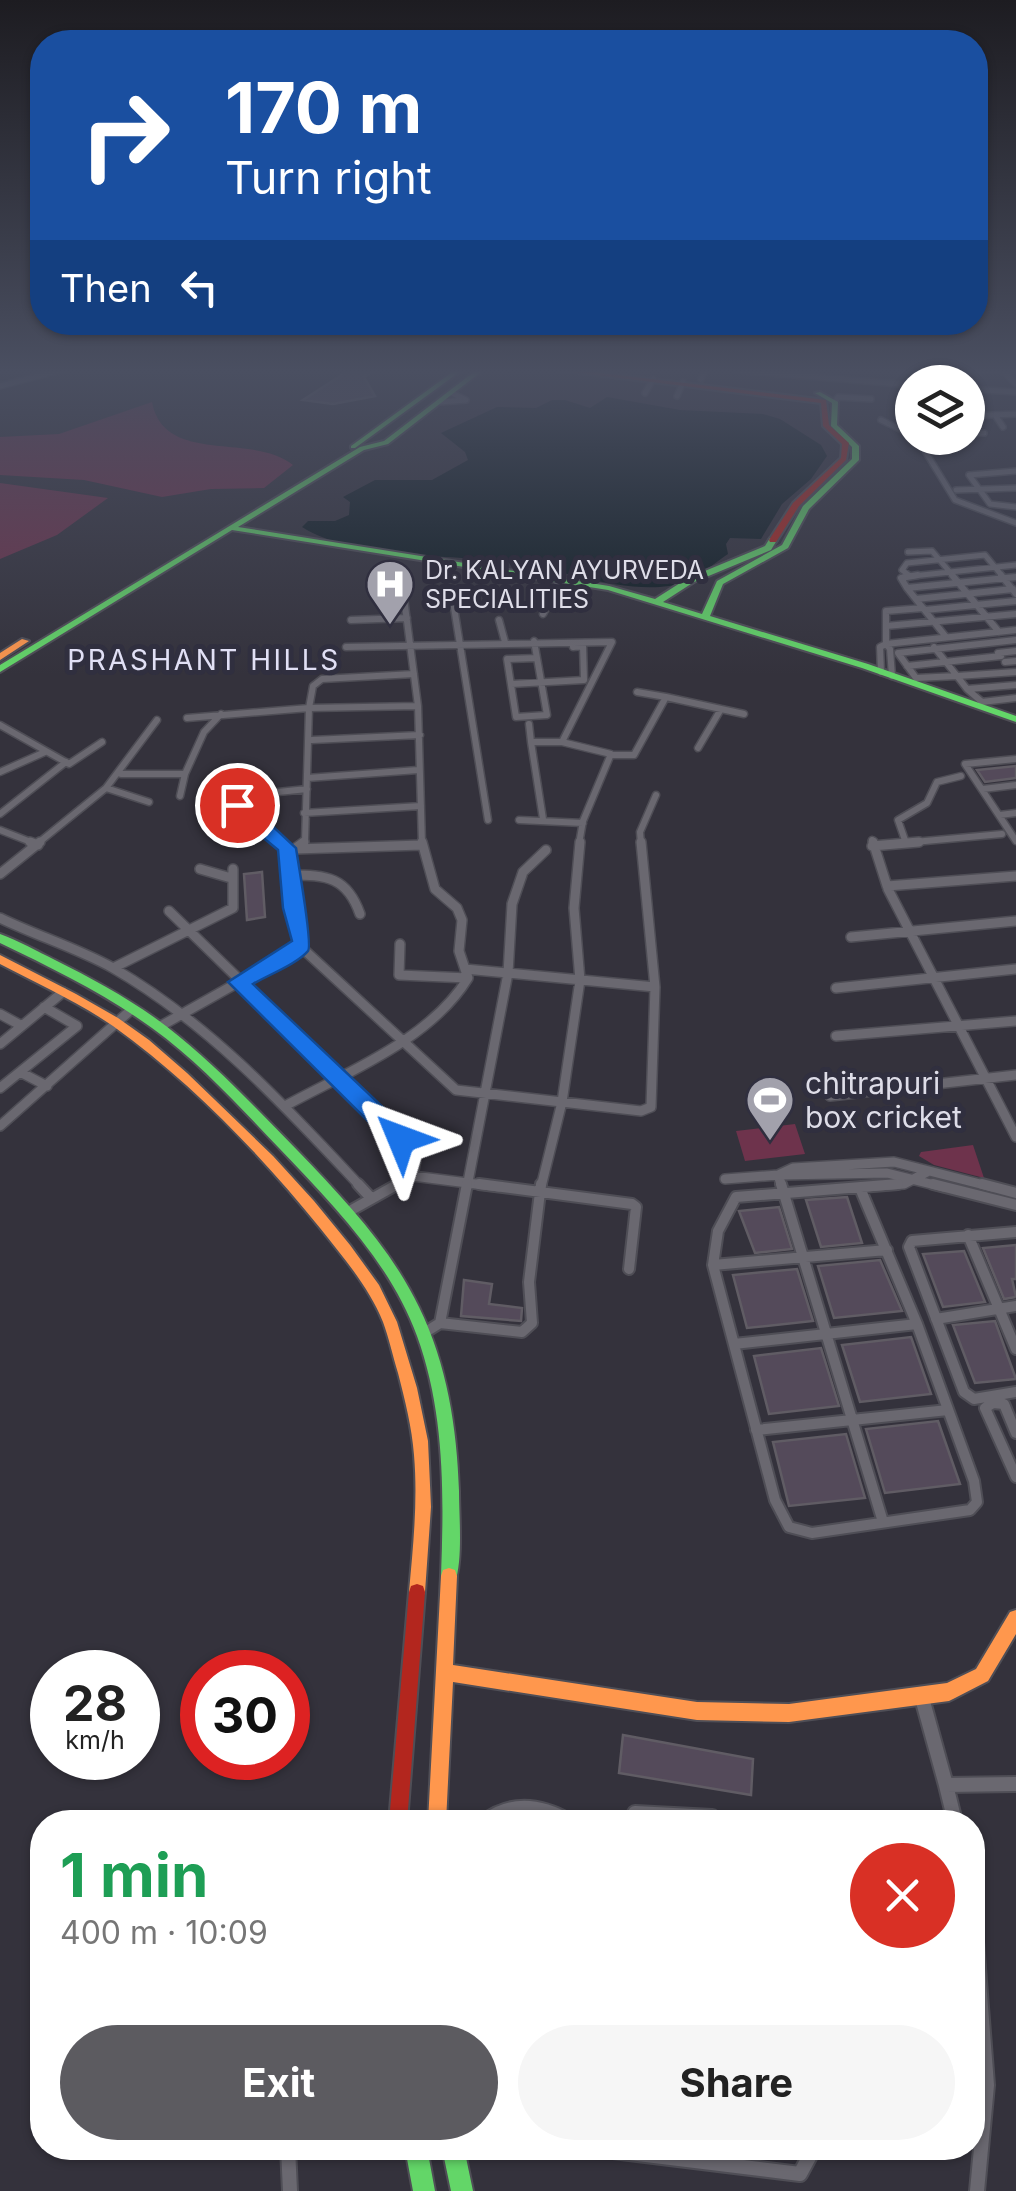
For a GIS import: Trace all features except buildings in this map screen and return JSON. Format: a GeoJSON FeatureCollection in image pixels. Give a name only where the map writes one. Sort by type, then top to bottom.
{"type":"FeatureCollection","features":[{"type":"Feature","properties":{"kind":"main road"},"geometry":{"type":"LineString","coordinates":[[0,657],[319,470]]}},
{"type":"Feature","properties":{"kind":"main road"},"geometry":{"type":"LineString","coordinates":[[0,669],[322,470]]}},
{"type":"Feature","properties":{"kind":"main road"},"geometry":{"type":"LineString","coordinates":[[706,615],[725,580],[790,538],[806,508],[845,470]]}},
{"type":"Feature","properties":{"kind":"main road"},"geometry":{"type":"LineString","coordinates":[[231,528],[380,554],[562,578],[658,601],[1016,719]]}},
{"type":"Feature","properties":{"kind":"main road"},"geometry":{"type":"LineString","coordinates":[[658,601],[690,580],[772,550]]}},
{"type":"Feature","properties":{"kind":"main road"},"geometry":{"type":"LineString","coordinates":[[709,574],[725,580]]}},
{"type":"Feature","properties":{"kind":"main road"},"geometry":{"type":"LineString","coordinates":[[0,938],[159,1027],[244,1103],[348,1212],[381,1253],[424,1333],[452,1450],[453,1503],[437,1810]]}},
{"type":"Feature","properties":{"kind":"main road"},"geometry":{"type":"LineString","coordinates":[[0,959],[116,1022],[203,1095],[339,1239],[374,1288],[397,1343],[422,1453],[423,1522],[399,1810]]}},
{"type":"Feature","properties":{"kind":"main road"},"geometry":{"type":"LineString","coordinates":[[444,1672],[731,1714],[789,1713],[949,1692],[982,1674],[1016,1618]]}},
{"type":"Feature","properties":{"kind":"main road"},"geometry":{"type":"LineString","coordinates":[[418,2160],[424,2191]]}},
{"type":"Feature","properties":{"kind":"main road"},"geometry":{"type":"LineString","coordinates":[[456,2160],[462,2191]]}},
{"type":"Feature","properties":{"kind":"street"},"geometry":{"type":"LineString","coordinates":[[936,470],[955,500],[1016,523]]}},
{"type":"Feature","properties":{"kind":"street"},"geometry":{"type":"LineString","coordinates":[[1016,471],[970,472],[990,504],[1016,507]]}},
{"type":"Feature","properties":{"kind":"street"},"geometry":{"type":"LineString","coordinates":[[956,490],[1016,488]]}},
{"type":"Feature","properties":{"kind":"street"},"geometry":{"type":"LineString","coordinates":[[908,552],[930,550],[999,632]]}},
{"type":"Feature","properties":{"kind":"street"},"geometry":{"type":"LineString","coordinates":[[910,576],[902,570],[907,563],[982,555],[1015,594]]}},
{"type":"Feature","properties":{"kind":"street"},"geometry":{"type":"LineString","coordinates":[[946,637],[901,578],[1016,564]]}},
{"type":"Feature","properties":{"kind":"street"},"geometry":{"type":"LineString","coordinates":[[543,614],[562,578]]}},
{"type":"Feature","properties":{"kind":"street"},"geometry":{"type":"LineString","coordinates":[[907,588],[1016,578]]}},
{"type":"Feature","properties":{"kind":"street"},"geometry":{"type":"LineString","coordinates":[[916,599],[1015,594]]}},
{"type":"Feature","properties":{"kind":"street"},"geometry":{"type":"LineString","coordinates":[[886,611],[976,605],[1015,594]]}},
{"type":"Feature","properties":{"kind":"street"},"geometry":{"type":"LineString","coordinates":[[285,1106],[402,1038],[452,1002],[467,974],[459,951],[462,920],[456,908],[434,889],[422,845],[418,706],[404,598]]}},
{"type":"Feature","properties":{"kind":"street"},"geometry":{"type":"LineString","coordinates":[[453,601],[488,820]]}},
{"type":"Feature","properties":{"kind":"street"},"geometry":{"type":"LineString","coordinates":[[886,674],[887,602]]}},
{"type":"Feature","properties":{"kind":"street"},"geometry":{"type":"LineString","coordinates":[[886,626],[1016,614]]}},
{"type":"Feature","properties":{"kind":"street"},"geometry":{"type":"LineString","coordinates":[[352,620],[407,618]]}},
{"type":"Feature","properties":{"kind":"street"},"geometry":{"type":"LineString","coordinates":[[498,620],[505,642]]}},
{"type":"Feature","properties":{"kind":"street"},"geometry":{"type":"LineString","coordinates":[[888,646],[946,637],[986,638],[1016,640],[1015,635],[999,632],[986,638],[900,652],[920,679],[1015,673]]}},
{"type":"Feature","properties":{"kind":"street"},"geometry":{"type":"LineString","coordinates":[[986,638],[1015,673]]}},
{"type":"Feature","properties":{"kind":"street"},"geometry":{"type":"LineString","coordinates":[[346,647],[505,642],[583,646],[584,680],[511,684]]}},
{"type":"Feature","properties":{"kind":"street"},"geometry":{"type":"LineString","coordinates":[[534,645],[612,642],[562,742]]}},
{"type":"Feature","properties":{"kind":"street"},"geometry":{"type":"LineString","coordinates":[[534,645],[537,658],[547,715],[516,716],[507,660],[537,658]]}},
{"type":"Feature","properties":{"kind":"street"},"geometry":{"type":"LineString","coordinates":[[888,646],[934,646]]}},
{"type":"Feature","properties":{"kind":"street"},"geometry":{"type":"LineString","coordinates":[[934,646],[982,702],[1016,698]]}},
{"type":"Feature","properties":{"kind":"street"},"geometry":{"type":"LineString","coordinates":[[907,666],[1001,657],[1016,651]]}},
{"type":"Feature","properties":{"kind":"street"},"geometry":{"type":"LineString","coordinates":[[1001,657],[1016,661]]}},
{"type":"Feature","properties":{"kind":"street"},"geometry":{"type":"LineString","coordinates":[[414,674],[322,679],[313,686],[304,812],[306,841],[292,851],[290,875],[301,946],[456,1090],[641,1111],[650,1106],[655,986],[640,832],[656,795]]}},
{"type":"Feature","properties":{"kind":"street"},"geometry":{"type":"LineString","coordinates":[[968,689],[1016,685]]}},
{"type":"Feature","properties":{"kind":"street"},"geometry":{"type":"LineString","coordinates":[[637,692],[744,714]]}},
{"type":"Feature","properties":{"kind":"street"},"geometry":{"type":"LineString","coordinates":[[531,742],[562,742],[612,755],[634,755],[666,698]]}},
{"type":"Feature","properties":{"kind":"street"},"geometry":{"type":"LineString","coordinates":[[187,718],[309,708],[418,706]]}},
{"type":"Feature","properties":{"kind":"street"},"geometry":{"type":"LineString","coordinates":[[698,748],[720,709]]}},
{"type":"Feature","properties":{"kind":"street"},"geometry":{"type":"LineString","coordinates":[[180,796],[185,774],[204,732],[221,714]]}},
{"type":"Feature","properties":{"kind":"street"},"geometry":{"type":"LineString","coordinates":[[0,874],[106,788],[157,720]]}},
{"type":"Feature","properties":{"kind":"street"},"geometry":{"type":"LineString","coordinates":[[0,724],[66,762]]}},
{"type":"Feature","properties":{"kind":"street"},"geometry":{"type":"LineString","coordinates":[[529,724],[543,819]]}},
{"type":"Feature","properties":{"kind":"street"},"geometry":{"type":"LineString","coordinates":[[312,740],[420,735]]}},
{"type":"Feature","properties":{"kind":"street"},"geometry":{"type":"LineString","coordinates":[[0,814],[66,762],[102,742]]}},
{"type":"Feature","properties":{"kind":"street"},"geometry":{"type":"LineString","coordinates":[[0,772],[45,752]]}},
{"type":"Feature","properties":{"kind":"street"},"geometry":{"type":"LineString","coordinates":[[424,1333],[440,1323],[522,1332],[532,1323],[530,1282],[540,1190],[562,1102],[580,980],[574,908],[582,822],[612,755]]}},
{"type":"Feature","properties":{"kind":"street"},"geometry":{"type":"LineString","coordinates":[[1016,759],[965,764],[1016,841]]}},
{"type":"Feature","properties":{"kind":"street"},"geometry":{"type":"LineString","coordinates":[[307,778],[418,770]]}},
{"type":"Feature","properties":{"kind":"street"},"geometry":{"type":"LineString","coordinates":[[243,771],[238,815],[256,822],[292,851],[422,845]]}},
{"type":"Feature","properties":{"kind":"street"},"geometry":{"type":"LineString","coordinates":[[120,774],[185,774]]}},
{"type":"Feature","properties":{"kind":"street"},"geometry":{"type":"LineString","coordinates":[[906,843],[898,820],[902,815],[928,803],[931,785],[938,779],[960,776]]}},
{"type":"Feature","properties":{"kind":"street"},"geometry":{"type":"LineString","coordinates":[[983,789],[1016,785]]}},
{"type":"Feature","properties":{"kind":"street"},"geometry":{"type":"LineString","coordinates":[[106,788],[148,802]]}},
{"type":"Feature","properties":{"kind":"street"},"geometry":{"type":"LineString","coordinates":[[239,796],[307,789]]}},
{"type":"Feature","properties":{"kind":"street"},"geometry":{"type":"LineString","coordinates":[[304,812],[421,806]]}},
{"type":"Feature","properties":{"kind":"street"},"geometry":{"type":"LineString","coordinates":[[1000,815],[1016,813]]}},
{"type":"Feature","properties":{"kind":"street"},"geometry":{"type":"LineString","coordinates":[[519,820],[582,822]]}},
{"type":"Feature","properties":{"kind":"street"},"geometry":{"type":"LineString","coordinates":[[0,830],[38,845]]}},
{"type":"Feature","properties":{"kind":"street"},"geometry":{"type":"LineString","coordinates":[[1002,834],[872,843],[909,931],[1016,1137]]}},
{"type":"Feature","properties":{"kind":"street"},"geometry":{"type":"LineString","coordinates":[[440,1323],[508,974],[520,872],[534,856],[546,850]]}},
{"type":"Feature","properties":{"kind":"street"},"geometry":{"type":"LineString","coordinates":[[112,968],[232,908],[232,874],[200,869]]}},
{"type":"Feature","properties":{"kind":"street"},"geometry":{"type":"LineString","coordinates":[[290,875],[329,875],[343,880],[360,914]]}},
{"type":"Feature","properties":{"kind":"street"},"geometry":{"type":"LineString","coordinates":[[887,886],[1016,876]]}},
{"type":"Feature","properties":{"kind":"street"},"geometry":{"type":"LineString","coordinates":[[169,911],[410,1146],[416,1160],[413,1176]]}},
{"type":"Feature","properties":{"kind":"street"},"geometry":{"type":"LineString","coordinates":[[0,918],[112,968],[182,1013],[285,1106],[370,1197]]}},
{"type":"Feature","properties":{"kind":"street"},"geometry":{"type":"LineString","coordinates":[[851,937],[1016,922]]}},
{"type":"Feature","properties":{"kind":"street"},"geometry":{"type":"LineString","coordinates":[[400,944],[399,975],[508,974],[655,986]]}},
{"type":"Feature","properties":{"kind":"street"},"geometry":{"type":"LineString","coordinates":[[159,1027],[301,946]]}},
{"type":"Feature","properties":{"kind":"street"},"geometry":{"type":"LineString","coordinates":[[836,988],[1016,969]]}},
{"type":"Feature","properties":{"kind":"street"},"geometry":{"type":"LineString","coordinates":[[0,1044],[63,992]]}},
{"type":"Feature","properties":{"kind":"street"},"geometry":{"type":"LineString","coordinates":[[44,1007],[100,1037]]}},
{"type":"Feature","properties":{"kind":"street"},"geometry":{"type":"LineString","coordinates":[[0,1126],[132,1009]]}},
{"type":"Feature","properties":{"kind":"street"},"geometry":{"type":"LineString","coordinates":[[0,1014],[22,1026]]}},
{"type":"Feature","properties":{"kind":"street"},"geometry":{"type":"LineString","coordinates":[[836,1036],[1016,1020]]}},
{"type":"Feature","properties":{"kind":"street"},"geometry":{"type":"LineString","coordinates":[[0,1088],[77,1026]]}},
{"type":"Feature","properties":{"kind":"street"},"geometry":{"type":"LineString","coordinates":[[59,1041],[80,1054]]}},
{"type":"Feature","properties":{"kind":"street"},"geometry":{"type":"LineString","coordinates":[[20,1072],[46,1086]]}},
{"type":"Feature","properties":{"kind":"street"},"geometry":{"type":"LineString","coordinates":[[830,1096],[1016,1075]]}},
{"type":"Feature","properties":{"kind":"street"},"geometry":{"type":"LineString","coordinates":[[778,1174],[792,1168],[894,1162],[1016,1192]]}},
{"type":"Feature","properties":{"kind":"street"},"geometry":{"type":"LineString","coordinates":[[725,1178],[887,1172],[1016,1205]]}},
{"type":"Feature","properties":{"kind":"street"},"geometry":{"type":"LineString","coordinates":[[860,1188],[917,1324],[974,1481],[977,1502],[970,1510],[812,1533],[789,1527],[775,1500],[713,1265],[718,1230],[736,1197],[904,1184],[927,1172]]}},
{"type":"Feature","properties":{"kind":"street"},"geometry":{"type":"LineString","coordinates":[[778,1174],[883,1522]]}},
{"type":"Feature","properties":{"kind":"street"},"geometry":{"type":"LineString","coordinates":[[348,1212],[413,1176],[540,1190],[636,1207],[629,1268]]}},
{"type":"Feature","properties":{"kind":"street"},"geometry":{"type":"LineString","coordinates":[[1016,1232],[910,1244],[964,1392],[974,1399],[1004,1404],[1016,1433]]}},
{"type":"Feature","properties":{"kind":"street"},"geometry":{"type":"LineString","coordinates":[[968,1235],[1016,1349]]}},
{"type":"Feature","properties":{"kind":"street"},"geometry":{"type":"LineString","coordinates":[[713,1265],[887,1250]]}},
{"type":"Feature","properties":{"kind":"street"},"geometry":{"type":"LineString","coordinates":[[936,1318],[1016,1306]]}},
{"type":"Feature","properties":{"kind":"street"},"geometry":{"type":"LineString","coordinates":[[734,1344],[917,1324]]}},
{"type":"Feature","properties":{"kind":"street"},"geometry":{"type":"LineString","coordinates":[[1016,1392],[991,1400],[985,1408],[1016,1478]]}},
{"type":"Feature","properties":{"kind":"street"},"geometry":{"type":"LineString","coordinates":[[756,1430],[948,1410]]}},
{"type":"Feature","properties":{"kind":"street"},"geometry":{"type":"LineString","coordinates":[[922,1698],[953,1810]]}},
{"type":"Feature","properties":{"kind":"street"},"geometry":{"type":"LineString","coordinates":[[946,1785],[1016,1784]]}},
{"type":"Feature","properties":{"kind":"street"},"geometry":{"type":"LineString","coordinates":[[504,1810],[520,1806],[546,1810]]}},
{"type":"Feature","properties":{"kind":"street"},"geometry":{"type":"LineString","coordinates":[[985,2048],[985,2112]]}},
{"type":"Feature","properties":{"kind":"street"},"geometry":{"type":"LineString","coordinates":[[289,2160],[290,2191]]}},
{"type":"Feature","properties":{"kind":"street"},"geometry":{"type":"LineString","coordinates":[[686,2160],[800,2174],[808,2160]]}},
{"type":"Feature","properties":{"kind":"street"},"geometry":{"type":"LineString","coordinates":[[976,2191],[980,2160]]}},
{"type":"Feature","properties":{"kind":"shaded area"},"geometry":{"type":"Polygon","coordinates":[[[0,470],[286,470],[264,488],[211,489],[162,497],[84,480],[0,475],[0,470]]]}},
{"type":"Feature","properties":{"kind":"shaded area"},"geometry":{"type":"Polygon","coordinates":[[[450,470],[817,470],[782,504],[761,539],[730,538],[726,544],[728,554],[693,578],[669,586],[610,583],[511,562],[375,550],[323,538],[302,527],[308,521],[335,521],[349,515],[350,502],[343,497],[375,480],[432,480],[450,470]]]}},
{"type":"Feature","properties":{"kind":"shaded area"},"geometry":{"type":"Polygon","coordinates":[[[0,483],[108,498],[57,535],[0,559],[0,483]]]}},
{"type":"Feature","properties":{"kind":"shaded area","name":"chitrapuri box cricket"},"geometry":{"type":"Polygon","coordinates":[[[795,1124],[805,1154],[745,1161],[736,1131],[795,1124]]]}},
{"type":"Feature","properties":{"kind":"shaded area"},"geometry":{"type":"Polygon","coordinates":[[[973,1145],[984,1178],[934,1165],[919,1156],[921,1152],[973,1145]]]}},
{"type":"Feature","properties":{"kind":"traffic: fast"},"geometry":{"type":"LineString","coordinates":[[0,669],[326,470]]}},
{"type":"Feature","properties":{"kind":"traffic: fast"},"geometry":{"type":"LineString","coordinates":[[706,615],[720,583],[785,546],[806,508],[845,470]]}},
{"type":"Feature","properties":{"kind":"traffic: fast"},"geometry":{"type":"LineString","coordinates":[[231,528],[609,588],[865,666],[1016,719]]}},
{"type":"Feature","properties":{"kind":"traffic: fast"},"geometry":{"type":"LineString","coordinates":[[658,601],[691,580],[768,548],[773,540]]}},
{"type":"Feature","properties":{"kind":"traffic: fast"},"geometry":{"type":"LineString","coordinates":[[0,938],[102,990],[178,1042],[302,1164],[356,1223],[387,1265],[414,1311],[441,1395],[449,1455],[449,1576]]}},
{"type":"Feature","properties":{"kind":"traffic: fast"},"geometry":{"type":"LineString","coordinates":[[418,2160],[424,2191]]}},
{"type":"Feature","properties":{"kind":"traffic: fast"},"geometry":{"type":"LineString","coordinates":[[456,2160],[462,2191]]}},
{"type":"Feature","properties":{"kind":"traffic: slow"},"geometry":{"type":"LineString","coordinates":[[0,657],[25,641]]}},
{"type":"Feature","properties":{"kind":"traffic: slow"},"geometry":{"type":"LineString","coordinates":[[0,959],[114,1021],[183,1076],[309,1205],[374,1289],[390,1322],[420,1441],[423,1507],[417,1592]]}},
{"type":"Feature","properties":{"kind":"traffic: slow"},"geometry":{"type":"LineString","coordinates":[[438,1810],[449,1576]]}},
{"type":"Feature","properties":{"kind":"traffic: slow"},"geometry":{"type":"LineString","coordinates":[[444,1672],[697,1711],[789,1713],[949,1692],[982,1675],[1016,1618]]}},
{"type":"Feature","properties":{"kind":"traffic: jam"},"geometry":{"type":"LineString","coordinates":[[773,540],[796,505],[832,470]]}},
{"type":"Feature","properties":{"kind":"traffic: jam"},"geometry":{"type":"LineString","coordinates":[[399,1810],[417,1592]]}},
{"type":"Feature","properties":{"kind":"place","name":"Dr. KALYAN AYURVEDA SPECIALITIES"},"geometry":{"type":"Point","coordinates":[390,626]}},
{"type":"Feature","properties":{"kind":"place","name":"chitrapuri box cricket"},"geometry":{"type":"Point","coordinates":[770,1142]}},
{"type":"Feature","properties":{"kind":"district","name":"PRASHANT HILLS"},"geometry":{"type":"Point","coordinates":[204,660]}},
{"type":"Feature","properties":{"kind":"route"},"geometry":{"type":"LineString","coordinates":[[237,805],[238,815],[256,822],[287,848],[293,908],[302,941],[301,946],[238,982],[401,1139]]}}]}
